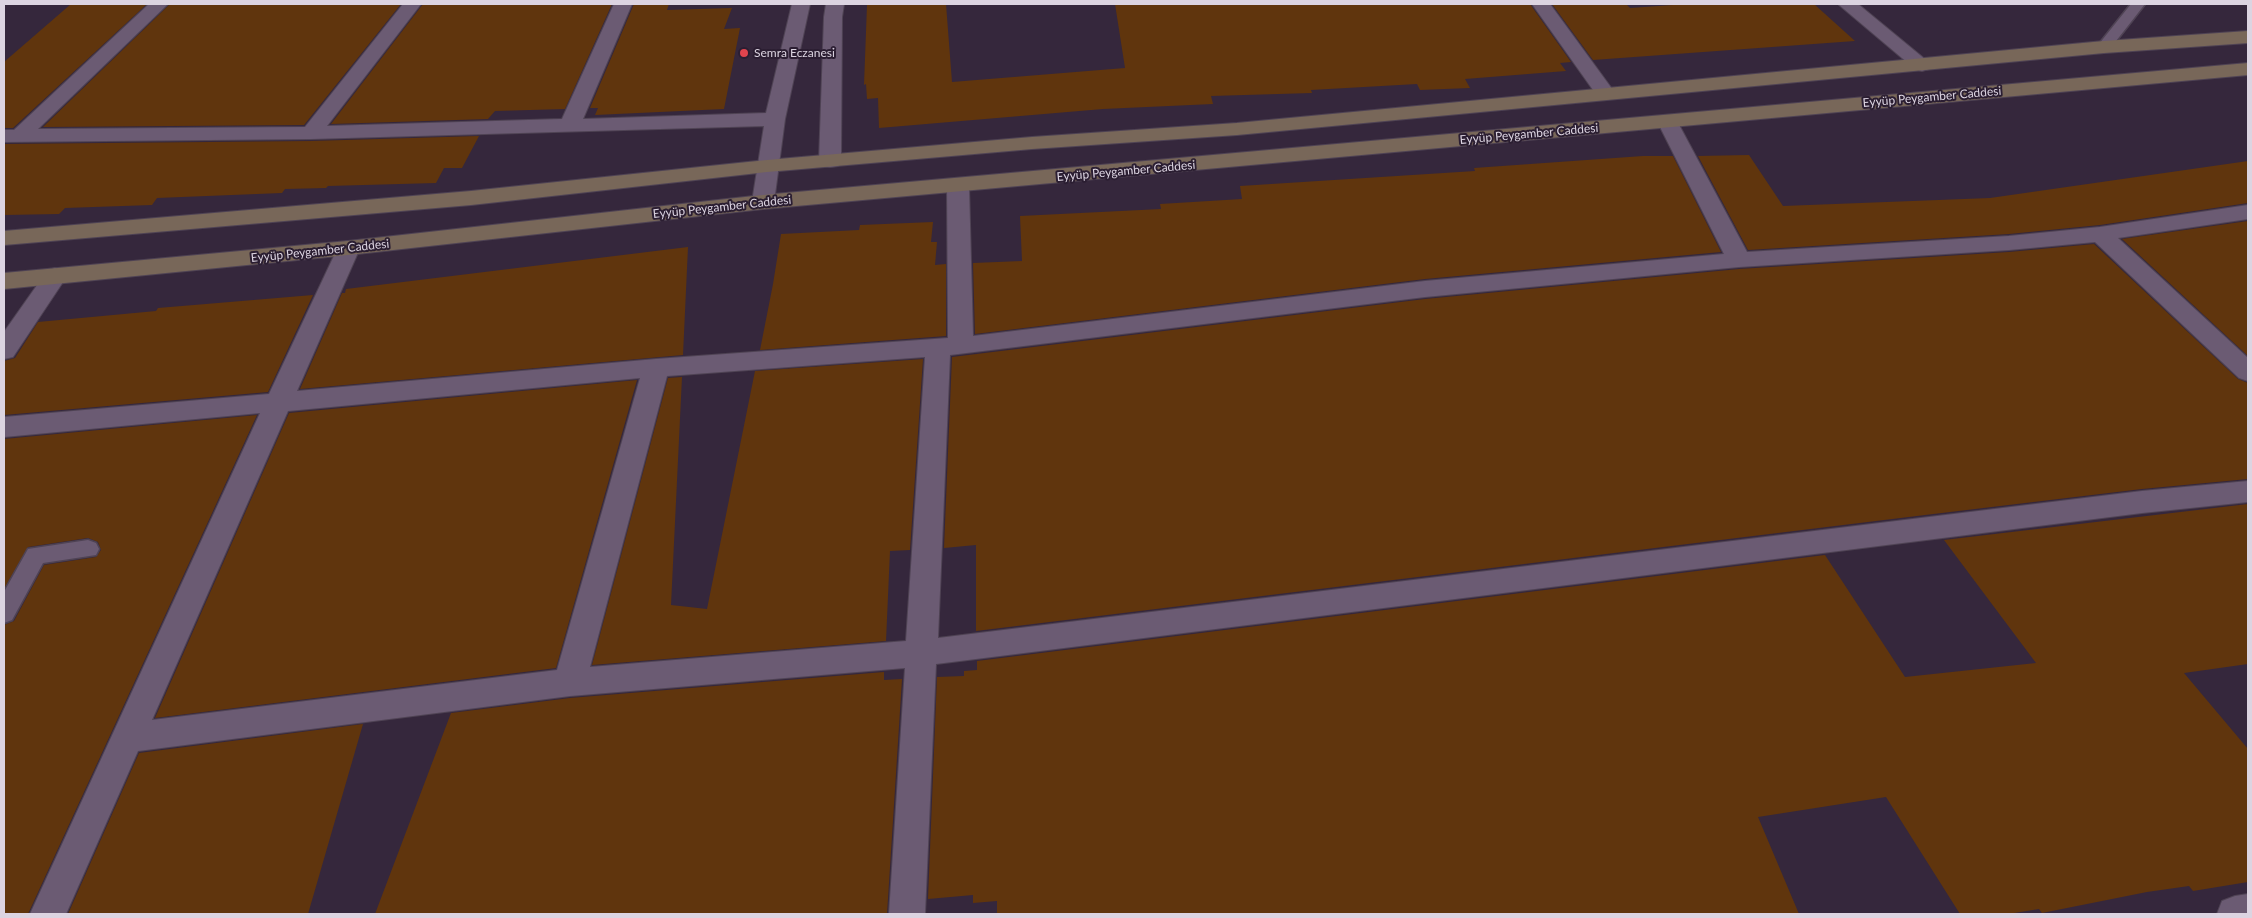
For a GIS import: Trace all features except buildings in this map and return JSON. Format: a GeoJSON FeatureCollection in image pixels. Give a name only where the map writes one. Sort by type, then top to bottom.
{"type":"FeatureCollection","features":[{"type":"Feature","properties":{"kind":"main road"},"geometry":{"type":"LineString","coordinates":[[4,238],[471,198],[767,166],[1042,142],[1237,129],[2104,47],[2248,37]]}},
{"type":"Feature","properties":{"kind":"main road","name":"Eyyüp Peygamber Caddesi"},"geometry":{"type":"LineString","coordinates":[[4,281],[348,248],[764,202],[2248,69]]}},
{"type":"Feature","properties":{"kind":"street"},"geometry":{"type":"LineString","coordinates":[[12,136],[159,4]]}},
{"type":"Feature","properties":{"kind":"street"},"geometry":{"type":"LineString","coordinates":[[311,133],[412,4]]}},
{"type":"Feature","properties":{"kind":"street"},"geometry":{"type":"LineString","coordinates":[[570,125],[622,4]]}},
{"type":"Feature","properties":{"kind":"street"},"geometry":{"type":"LineString","coordinates":[[764,202],[767,166],[801,4]]}},
{"type":"Feature","properties":{"kind":"street"},"geometry":{"type":"LineString","coordinates":[[830,161],[833,17],[835,4]]}},
{"type":"Feature","properties":{"kind":"street"},"geometry":{"type":"LineString","coordinates":[[1541,4],[1605,93]]}},
{"type":"Feature","properties":{"kind":"street"},"geometry":{"type":"LineString","coordinates":[[1847,4],[1922,65]]}},
{"type":"Feature","properties":{"kind":"street"},"geometry":{"type":"LineString","coordinates":[[12,136],[311,133],[776,119]]}},
{"type":"Feature","properties":{"kind":"street"},"geometry":{"type":"LineString","coordinates":[[1667,121],[1739,260]]}},
{"type":"Feature","properties":{"kind":"street"},"geometry":{"type":"LineString","coordinates":[[907,914],[922,653],[950,346],[958,186]]}},
{"type":"Feature","properties":{"kind":"street"},"geometry":{"type":"LineString","coordinates":[[4,427],[656,368],[950,346],[1425,289],[1739,260],[2009,243],[2100,234],[2248,212]]}},
{"type":"Feature","properties":{"kind":"street"},"geometry":{"type":"LineString","coordinates":[[2100,234],[2248,372]]}},
{"type":"Feature","properties":{"kind":"street"},"geometry":{"type":"LineString","coordinates":[[48,914],[348,248]]}},
{"type":"Feature","properties":{"kind":"street"},"geometry":{"type":"LineString","coordinates":[[4,352],[54,276]]}},
{"type":"Feature","properties":{"kind":"street"},"geometry":{"type":"LineString","coordinates":[[570,682],[656,368]]}},
{"type":"Feature","properties":{"kind":"street"},"geometry":{"type":"LineString","coordinates":[[126,738],[570,682],[922,653],[2142,502],[2248,492]]}},
{"type":"Feature","properties":{"kind":"street"},"geometry":{"type":"LineString","coordinates":[[2235,914],[2248,912]]}},
{"type":"Feature","properties":{"kind":"lane"},"geometry":{"type":"LineString","coordinates":[[2104,47],[2138,4]]}},
{"type":"Feature","properties":{"kind":"lane"},"geometry":{"type":"LineString","coordinates":[[4,613],[12,583],[36,555],[88,549]]}},
{"type":"Feature","properties":{"kind":"place","name":"Semra Eczanesi"},"geometry":{"type":"Point","coordinates":[744,53]}}]}
